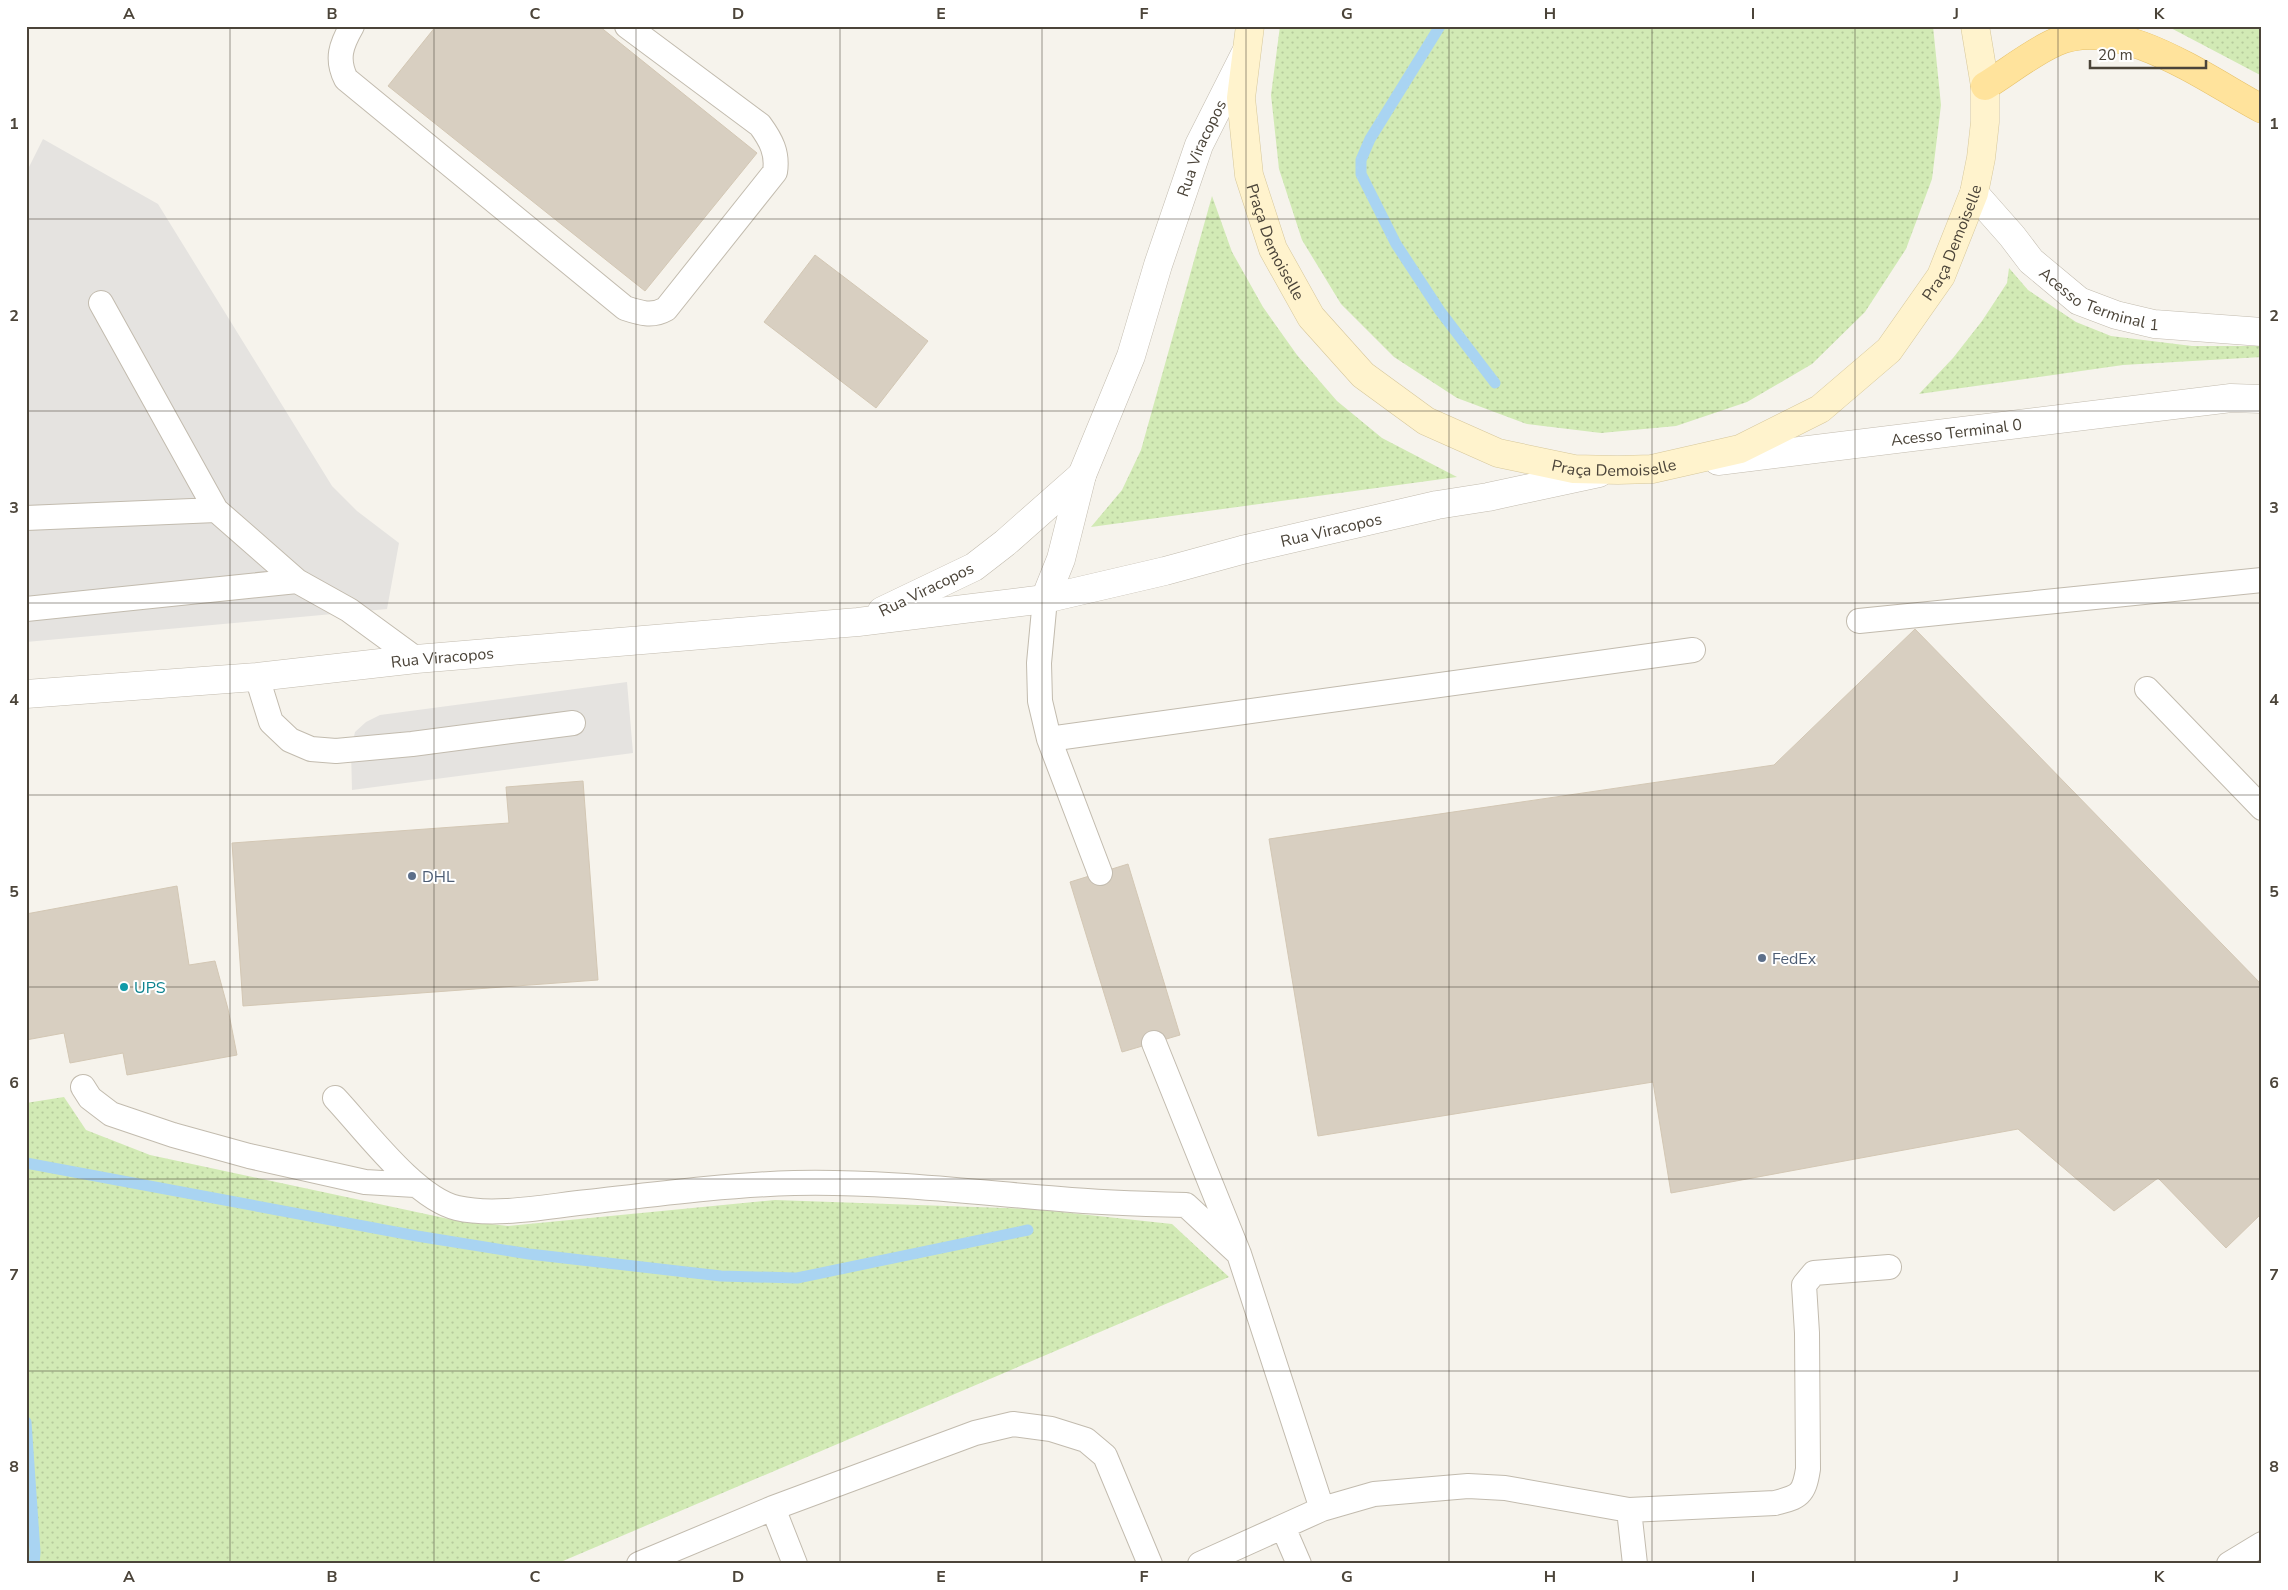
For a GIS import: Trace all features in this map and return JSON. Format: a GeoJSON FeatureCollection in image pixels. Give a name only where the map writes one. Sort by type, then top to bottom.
{"type":"FeatureCollection","features":[{"type":"Feature","properties":{"kind":"main road","name":"Praça Demoiselle"},"geometry":{"type":"LineString","coordinates":[[1248,38],[1241,98],[1249,175],[1273,249],[1311,317],[1363,375],[1426,421],[1498,453],[1574,469],[1652,470],[1740,449],[1820,409],[1889,350],[1941,276],[1974,193],[1982,149],[1984,86],[1975,26]]}},
{"type":"Feature","properties":{"kind":"main road"},"geometry":{"type":"LineString","coordinates":[[1984,86],[2055,42],[2082,35],[2116,38],[2163,55],[2262,110]]}},
{"type":"Feature","properties":{"kind":"street","name":"Rua Viracopos"},"geometry":{"type":"LineString","coordinates":[[1045,599],[1061,559],[1082,475],[1131,356],[1158,265],[1199,145],[1248,38]]}},
{"type":"Feature","properties":{"kind":"street","name":"Acesso Terminal 1"},"geometry":{"type":"LineString","coordinates":[[1974,193],[2031,261],[2079,301],[2116,315],[2154,324],[2262,332]]}},
{"type":"Feature","properties":{"kind":"street","name":"Acesso Terminal 0"},"geometry":{"type":"LineString","coordinates":[[1652,470],[2222,399],[2262,399]]}},
{"type":"Feature","properties":{"kind":"street","name":"Rua Viracopos"},"geometry":{"type":"LineString","coordinates":[[26,694],[257,677],[416,659],[858,622],[1045,599],[1166,571],[1242,550],[1437,506],[1618,470]]}},
{"type":"Feature","properties":{"kind":"street","name":"Rua Viracopos"},"geometry":{"type":"LineString","coordinates":[[858,622],[974,567],[1005,544],[1082,475]]}},
{"type":"Feature","properties":{"kind":"lane"},"geometry":{"type":"LineString","coordinates":[[352,26],[342,43],[340,68],[346,79],[625,308],[640,313],[657,314],[666,309],[775,172],[777,158],[770,139],[760,125],[627,26]]}},
{"type":"Feature","properties":{"kind":"lane"},"geometry":{"type":"LineString","coordinates":[[101,303],[216,510],[297,581],[349,610],[416,659]]}},
{"type":"Feature","properties":{"kind":"lane"},"geometry":{"type":"LineString","coordinates":[[26,518],[216,510]]}},
{"type":"Feature","properties":{"kind":"lane"},"geometry":{"type":"LineString","coordinates":[[1859,621],[2262,580]]}},
{"type":"Feature","properties":{"kind":"lane"},"geometry":{"type":"LineString","coordinates":[[26,609],[297,581]]}},
{"type":"Feature","properties":{"kind":"lane"},"geometry":{"type":"LineString","coordinates":[[1045,599],[1039,663],[1040,701],[1048,739],[1100,873]]}},
{"type":"Feature","properties":{"kind":"lane"},"geometry":{"type":"LineString","coordinates":[[1048,739],[1693,650]]}},
{"type":"Feature","properties":{"kind":"lane"},"geometry":{"type":"LineString","coordinates":[[257,677],[271,722],[290,740],[311,749],[336,751],[412,744],[572,723]]}},
{"type":"Feature","properties":{"kind":"lane"},"geometry":{"type":"LineString","coordinates":[[2147,688],[2262,808]]}},
{"type":"Feature","properties":{"kind":"lane"},"geometry":{"type":"LineString","coordinates":[[1154,1043],[1239,1254],[1322,1509]]}},
{"type":"Feature","properties":{"kind":"lane"},"geometry":{"type":"LineString","coordinates":[[83,1087],[90,1098],[111,1114],[173,1135],[249,1156],[365,1182],[415,1185]]}},
{"type":"Feature","properties":{"kind":"lane"},"geometry":{"type":"LineString","coordinates":[[335,1098],[415,1185],[436,1201],[451,1206],[489,1211],[538,1208],[718,1186],[797,1183],[944,1188],[1062,1200],[1186,1205],[1239,1254]]}},
{"type":"Feature","properties":{"kind":"lane"},"geometry":{"type":"LineString","coordinates":[[1200,1564],[1322,1509],[1374,1494],[1468,1486],[1505,1488],[1629,1510],[1774,1503],[1795,1498],[1805,1488],[1808,1469],[1807,1333],[1804,1285],[1814,1273],[1888,1267]]}},
{"type":"Feature","properties":{"kind":"lane"},"geometry":{"type":"LineString","coordinates":[[639,1564],[773,1508],[975,1433],[1013,1424],[1051,1429],[1086,1440],[1106,1456],[1150,1564]]}},
{"type":"Feature","properties":{"kind":"lane"},"geometry":{"type":"LineString","coordinates":[[773,1508],[795,1564]]}},
{"type":"Feature","properties":{"kind":"lane"},"geometry":{"type":"LineString","coordinates":[[1629,1510],[1635,1564]]}},
{"type":"Feature","properties":{"kind":"lane"},"geometry":{"type":"LineString","coordinates":[[1283,1527],[1299,1564]]}},
{"type":"Feature","properties":{"kind":"lane"},"geometry":{"type":"LineString","coordinates":[[2229,1564],[2262,1544]]}},
{"type":"Feature","properties":{"kind":"green space"},"geometry":{"type":"Polygon","coordinates":[[[1280,26],[1933,26],[1941,105],[1932,179],[1906,249],[1865,312],[1812,364],[1747,402],[1676,426],[1601,433],[1527,424],[1457,398],[1394,357],[1341,304],[1302,240],[1279,169],[1271,95],[1280,26]]]}},
{"type":"Feature","properties":{"kind":"green space"},"geometry":{"type":"Polygon","coordinates":[[[2167,26],[2262,26],[2262,76],[2167,26]]]}},
{"type":"Feature","properties":{"kind":"green space"},"geometry":{"type":"Polygon","coordinates":[[[1212,196],[1232,252],[1263,307],[1297,355],[1337,401],[1382,438],[1457,477],[1091,527],[1122,490],[1141,450],[1212,196]]]}},
{"type":"Feature","properties":{"kind":"green space"},"geometry":{"type":"Polygon","coordinates":[[[2009,268],[2028,290],[2076,322],[2111,336],[2192,346],[2262,346],[2262,357],[2123,365],[1919,394],[1953,358],[1982,321],[2007,283],[2009,268]]]}},
{"type":"Feature","properties":{"kind":"green space"},"geometry":{"type":"Polygon","coordinates":[[[64,1097],[86,1130],[150,1155],[449,1219],[508,1226],[775,1200],[1033,1209],[1172,1224],[1229,1277],[556,1564],[26,1564],[26,1103],[64,1097]]]}},
{"type":"Feature","properties":{"kind":"shaded area"},"geometry":{"type":"Polygon","coordinates":[[[43,139],[158,204],[332,486],[357,511],[399,543],[387,609],[26,642],[26,173],[43,139]]]}},
{"type":"Feature","properties":{"kind":"shaded area"},"geometry":{"type":"Polygon","coordinates":[[[627,682],[633,753],[352,790],[351,750],[355,732],[366,722],[380,715],[627,682]]]}},
{"type":"Feature","properties":{"kind":"building"},"geometry":{"type":"Polygon","coordinates":[[[436,26],[599,26],[757,153],[645,291],[388,86],[436,26]]]}},
{"type":"Feature","properties":{"kind":"building"},"geometry":{"type":"Polygon","coordinates":[[[815,255],[928,341],[876,408],[764,322],[815,255]]]}},
{"type":"Feature","properties":{"kind":"building","name":"FedEx"},"geometry":{"type":"Polygon","coordinates":[[[1915,629],[2262,985],[2262,1213],[2226,1248],[2158,1178],[2114,1211],[2018,1129],[1671,1193],[1653,1082],[1318,1136],[1269,839],[1774,765],[1915,629]]]}},
{"type":"Feature","properties":{"kind":"building","name":"DHL"},"geometry":{"type":"Polygon","coordinates":[[[583,781],[598,980],[243,1006],[232,843],[509,823],[506,787],[583,781]]]}},
{"type":"Feature","properties":{"kind":"building"},"geometry":{"type":"Polygon","coordinates":[[[1128,864],[1180,1035],[1122,1052],[1070,882],[1128,864]]]}},
{"type":"Feature","properties":{"kind":"building","name":"UPS"},"geometry":{"type":"Polygon","coordinates":[[[177,886],[189,965],[215,961],[228,1009],[237,1055],[127,1075],[123,1053],[70,1063],[64,1033],[26,1040],[26,914],[177,886]]]}},
{"type":"Feature","properties":{"kind":"waterway"},"geometry":{"type":"LineString","coordinates":[[1440,26],[1370,139],[1361,160],[1361,174],[1396,244],[1440,311],[1495,383]]}},
{"type":"Feature","properties":{"kind":"waterway"},"geometry":{"type":"LineString","coordinates":[[26,1163],[417,1236],[529,1254],[721,1276],[797,1278],[1028,1230]]}},
{"type":"Feature","properties":{"kind":"waterway"},"geometry":{"type":"LineString","coordinates":[[26,1422],[35,1552],[34,1564]]}},
{"type":"Feature","properties":{"kind":"place","name":"DHL"},"geometry":{"type":"Point","coordinates":[412,876]}},
{"type":"Feature","properties":{"kind":"place","name":"FedEx"},"geometry":{"type":"Point","coordinates":[1762,958]}},
{"type":"Feature","properties":{"kind":"place","name":"UPS"},"geometry":{"type":"Point","coordinates":[124,987]}}]}
